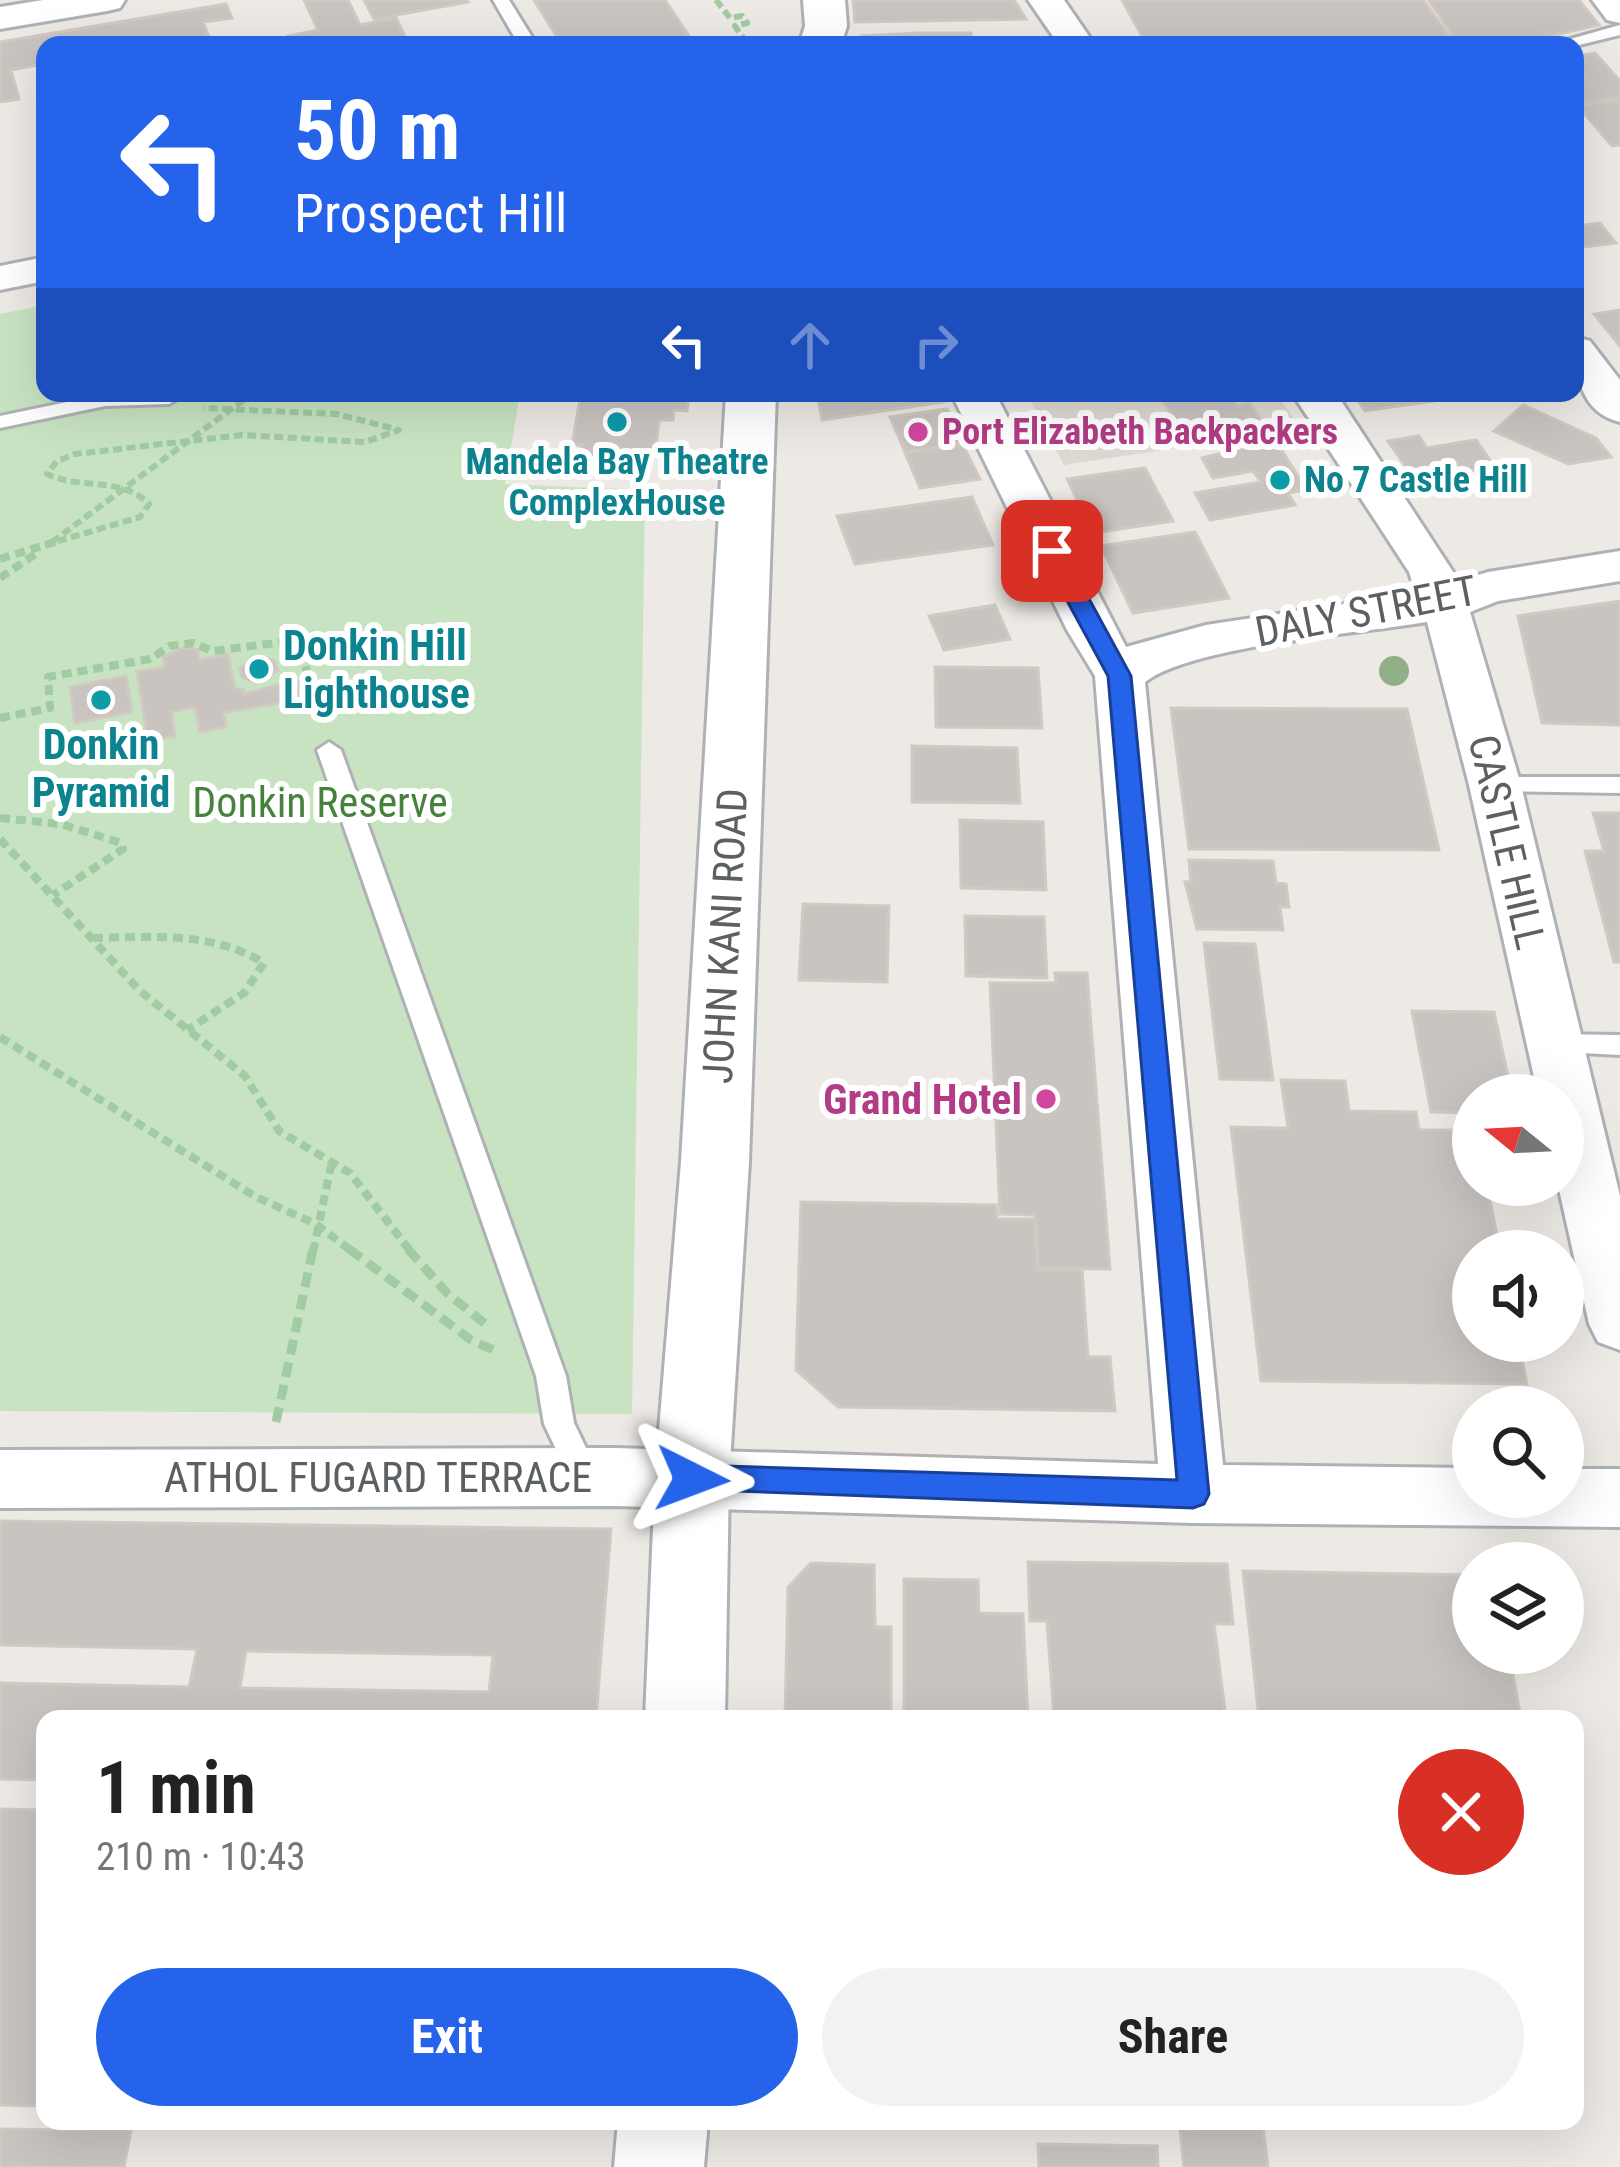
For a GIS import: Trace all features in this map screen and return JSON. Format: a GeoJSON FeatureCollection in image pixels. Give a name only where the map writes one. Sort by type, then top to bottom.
{"type":"FeatureCollection","features":[{"type":"Feature","properties":{"kind":"street"},"geometry":{"type":"LineString","coordinates":[[14,11],[107,0]]}},
{"type":"Feature","properties":{"kind":"street"},"geometry":{"type":"LineString","coordinates":[[790,0],[796,36]]}},
{"type":"Feature","properties":{"kind":"street"},"geometry":{"type":"LineString","coordinates":[[823,36],[824,0]]}},
{"type":"Feature","properties":{"kind":"street"},"geometry":{"type":"LineString","coordinates":[[1046,0],[1071,36]]}},
{"type":"Feature","properties":{"kind":"street"},"geometry":{"type":"LineString","coordinates":[[1610,0],[1620,11]]}},
{"type":"Feature","properties":{"kind":"street"},"geometry":{"type":"LineString","coordinates":[[0,278],[36,271]]}},
{"type":"Feature","properties":{"kind":"street"},"geometry":{"type":"LineString","coordinates":[[1584,362],[1620,409]]}},
{"type":"Feature","properties":{"kind":"street","name":"JOHN KANI ROAD"},"geometry":{"type":"LineString","coordinates":[[685,1710],[692,1479],[715,1162],[751,402]]}},
{"type":"Feature","properties":{"kind":"street"},"geometry":{"type":"LineString","coordinates":[[977,402],[1090,629],[1120,676],[1193,1494]]}},
{"type":"Feature","properties":{"kind":"street","name":"CASTLE HILL"},"geometry":{"type":"LineString","coordinates":[[1320,402],[1403,526],[1446,604],[1495,785],[1620,1324]]}},
{"type":"Feature","properties":{"kind":"street","name":"DALY STREET"},"geometry":{"type":"LineString","coordinates":[[1120,676],[1149,654],[1168,649],[1446,604],[1488,587],[1620,566]]}},
{"type":"Feature","properties":{"kind":"street","name":"ATHOL FUGARD TERRACE"},"geometry":{"type":"LineString","coordinates":[[0,1479],[585,1477],[1193,1494],[1620,1498]]}},
{"type":"Feature","properties":{"kind":"street"},"geometry":{"type":"LineString","coordinates":[[659,2167],[661,2130]]}},
{"type":"Feature","properties":{"kind":"lane"},"geometry":{"type":"LineString","coordinates":[[501,0],[523,36]]}},
{"type":"Feature","properties":{"kind":"lane"},"geometry":{"type":"LineString","coordinates":[[1584,39],[1620,30]]}},
{"type":"Feature","properties":{"kind":"lane"},"geometry":{"type":"LineString","coordinates":[[0,422],[89,402]]}},
{"type":"Feature","properties":{"kind":"lane"},"geometry":{"type":"LineString","coordinates":[[329,750],[550,1376],[559,1424],[585,1477]]}},
{"type":"Feature","properties":{"kind":"lane"},"geometry":{"type":"LineString","coordinates":[[1495,785],[1620,785]]}},
{"type":"Feature","properties":{"kind":"lane"},"geometry":{"type":"LineString","coordinates":[[1554,1044],[1620,1045]]}},
{"type":"Feature","properties":{"kind":"path"},"geometry":{"type":"LineString","coordinates":[[716,0],[730,18],[742,16],[747,23],[735,26],[742,36]]}},
{"type":"Feature","properties":{"kind":"path"},"geometry":{"type":"LineString","coordinates":[[0,559],[140,517],[149,504],[126,487],[65,483],[47,474],[48,468],[75,454],[195,436],[295,435],[368,441],[386,439],[399,430],[392,423],[365,418],[194,407],[180,402]]}},
{"type":"Feature","properties":{"kind":"path"},"geometry":{"type":"LineString","coordinates":[[0,578],[242,402]]}},
{"type":"Feature","properties":{"kind":"path"},"geometry":{"type":"LineString","coordinates":[[0,718],[50,708],[48,676],[150,658],[170,646],[193,643],[213,651],[299,640],[329,750]]}},
{"type":"Feature","properties":{"kind":"path"},"geometry":{"type":"LineString","coordinates":[[0,818],[61,824],[121,843],[123,849],[107,863],[52,895]]}},
{"type":"Feature","properties":{"kind":"path"},"geometry":{"type":"LineString","coordinates":[[0,838],[139,990],[245,1076],[280,1131],[350,1173],[446,1293],[550,1376]]}},
{"type":"Feature","properties":{"kind":"path"},"geometry":{"type":"LineString","coordinates":[[92,938],[161,938],[227,946],[264,962],[263,972],[251,986],[187,1030]]}},
{"type":"Feature","properties":{"kind":"path"},"geometry":{"type":"LineString","coordinates":[[0,1037],[256,1197],[316,1224],[471,1340],[550,1376]]}},
{"type":"Feature","properties":{"kind":"path"},"geometry":{"type":"LineString","coordinates":[[269,1478],[277,1416],[332,1166]]}},
{"type":"Feature","properties":{"kind":"shaded area"},"geometry":{"type":"Polygon","coordinates":[[[1032,402],[1282,402],[1301,429],[1064,465],[1032,402]]]}},
{"type":"Feature","properties":{"kind":"green space","name":"Donkin Reserve"},"geometry":{"type":"Polygon","coordinates":[[[36,307],[36,402],[519,402],[505,484],[645,490],[632,1414],[0,1411],[0,314],[36,307]]]}},
{"type":"Feature","properties":{"kind":"building"},"geometry":{"type":"Polygon","coordinates":[[[304,0],[348,0],[360,25],[396,18],[405,36],[288,36],[318,30],[304,0]]]}},
{"type":"Feature","properties":{"kind":"building"},"geometry":{"type":"Polygon","coordinates":[[[364,0],[466,0],[468,2],[374,19],[364,0]]]}},
{"type":"Feature","properties":{"kind":"building"},"geometry":{"type":"Polygon","coordinates":[[[534,0],[665,0],[689,36],[556,36],[534,0]]]}},
{"type":"Feature","properties":{"kind":"building"},"geometry":{"type":"Polygon","coordinates":[[[853,0],[1014,0],[1026,19],[855,22],[853,0]]]}},
{"type":"Feature","properties":{"kind":"building"},"geometry":{"type":"Polygon","coordinates":[[[1122,0],[1423,0],[1449,36],[1142,36],[1122,0]]]}},
{"type":"Feature","properties":{"kind":"building"},"geometry":{"type":"Polygon","coordinates":[[[1428,0],[1579,0],[1599,25],[1549,36],[1454,36],[1428,0]]]}},
{"type":"Feature","properties":{"kind":"building"},"geometry":{"type":"Polygon","coordinates":[[[226,4],[232,18],[203,22],[208,36],[36,36],[36,65],[11,70],[19,99],[0,102],[0,42],[226,4]]]}},
{"type":"Feature","properties":{"kind":"building"},"geometry":{"type":"Polygon","coordinates":[[[917,33],[972,36],[918,36],[917,33]]]}},
{"type":"Feature","properties":{"kind":"building"},"geometry":{"type":"Polygon","coordinates":[[[1595,53],[1620,81],[1620,98],[1584,103],[1584,55],[1595,53]]]}},
{"type":"Feature","properties":{"kind":"building"},"geometry":{"type":"Polygon","coordinates":[[[1620,100],[1620,145],[1612,146],[1584,113],[1584,104],[1620,100]]]}},
{"type":"Feature","properties":{"kind":"building"},"geometry":{"type":"Polygon","coordinates":[[[1600,223],[1616,243],[1584,247],[1584,225],[1600,223]]]}},
{"type":"Feature","properties":{"kind":"building"},"geometry":{"type":"Polygon","coordinates":[[[1620,310],[1620,346],[1594,314],[1620,310]]]}},
{"type":"Feature","properties":{"kind":"building","name":"Mandela Bay Theatre ComplexHouse"},"geometry":{"type":"Polygon","coordinates":[[[579,402],[688,402],[687,411],[674,410],[673,420],[659,420],[655,456],[581,454],[582,445],[572,445],[579,402]]]}},
{"type":"Feature","properties":{"kind":"building"},"geometry":{"type":"Polygon","coordinates":[[[819,402],[943,402],[822,420],[819,402]]]}},
{"type":"Feature","properties":{"kind":"building"},"geometry":{"type":"Polygon","coordinates":[[[1164,402],[1250,403],[1261,421],[1182,433],[1164,402]]]}},
{"type":"Feature","properties":{"kind":"building"},"geometry":{"type":"Polygon","coordinates":[[[1359,402],[1426,402],[1365,411],[1359,402]]]}},
{"type":"Feature","properties":{"kind":"building"},"geometry":{"type":"Polygon","coordinates":[[[1523,405],[1596,438],[1611,457],[1568,464],[1494,431],[1523,405]]]}},
{"type":"Feature","properties":{"kind":"building"},"geometry":{"type":"Polygon","coordinates":[[[947,409],[963,443],[905,452],[890,417],[947,409]]]}},
{"type":"Feature","properties":{"kind":"building"},"geometry":{"type":"Polygon","coordinates":[[[1419,436],[1427,448],[1476,440],[1495,467],[1414,479],[1388,441],[1419,436]]]}},
{"type":"Feature","properties":{"kind":"building","name":"No 7 Castle Hill"},"geometry":{"type":"Polygon","coordinates":[[[1275,440],[1307,490],[1288,493],[1295,505],[1210,520],[1195,493],[1261,482],[1253,471],[1213,478],[1202,458],[1275,440]]]}},
{"type":"Feature","properties":{"kind":"building"},"geometry":{"type":"Polygon","coordinates":[[[963,445],[980,479],[920,488],[905,453],[963,445]]]}},
{"type":"Feature","properties":{"kind":"building"},"geometry":{"type":"Polygon","coordinates":[[[1145,468],[1173,521],[1093,533],[1067,479],[1145,468]]]}},
{"type":"Feature","properties":{"kind":"building"},"geometry":{"type":"Polygon","coordinates":[[[972,497],[993,545],[855,564],[837,516],[972,497]]]}},
{"type":"Feature","properties":{"kind":"building"},"geometry":{"type":"Polygon","coordinates":[[[1195,532],[1229,598],[1133,613],[1101,546],[1195,532]]]}},
{"type":"Feature","properties":{"kind":"building"},"geometry":{"type":"Polygon","coordinates":[[[1620,601],[1620,725],[1542,723],[1518,616],[1620,601]]]}},
{"type":"Feature","properties":{"kind":"building"},"geometry":{"type":"Polygon","coordinates":[[[995,605],[1010,639],[944,650],[929,616],[995,605]]]}},
{"type":"Feature","properties":{"kind":"building"},"geometry":{"type":"Polygon","coordinates":[[[185,647],[198,650],[199,660],[228,654],[235,690],[243,689],[244,694],[300,679],[305,698],[224,713],[226,727],[200,732],[195,707],[171,712],[175,736],[148,741],[137,672],[165,667],[163,657],[185,647]]]}},
{"type":"Feature","properties":{"kind":"building","name":"Donkin Hill Lighthouse"},"geometry":{"type":"Polygon","coordinates":[[[262,657],[275,661],[278,670],[255,682],[242,677],[240,668],[262,657]]]}},
{"type":"Feature","properties":{"kind":"building"},"geometry":{"type":"Polygon","coordinates":[[[935,667],[1038,668],[1042,728],[936,727],[935,667]]]}},
{"type":"Feature","properties":{"kind":"building","name":"Donkin Pyramid"},"geometry":{"type":"Polygon","coordinates":[[[126,676],[132,712],[75,723],[70,687],[126,676]]]}},
{"type":"Feature","properties":{"kind":"building"},"geometry":{"type":"Polygon","coordinates":[[[1171,708],[1407,709],[1439,850],[1189,849],[1171,708]]]}},
{"type":"Feature","properties":{"kind":"building"},"geometry":{"type":"Polygon","coordinates":[[[912,746],[1017,748],[1020,803],[912,802],[912,746]]]}},
{"type":"Feature","properties":{"kind":"building"},"geometry":{"type":"Polygon","coordinates":[[[1593,813],[1620,813],[1620,962],[1614,962],[1585,851],[1604,851],[1593,813]]]}},
{"type":"Feature","properties":{"kind":"building"},"geometry":{"type":"Polygon","coordinates":[[[960,820],[1043,822],[1046,890],[961,888],[960,820]]]}},
{"type":"Feature","properties":{"kind":"building"},"geometry":{"type":"Polygon","coordinates":[[[1189,860],[1273,861],[1276,883],[1286,884],[1289,907],[1280,907],[1283,930],[1197,929],[1185,882],[1191,882],[1189,860]]]}},
{"type":"Feature","properties":{"kind":"building"},"geometry":{"type":"Polygon","coordinates":[[[803,904],[889,906],[887,982],[799,980],[803,904]]]}},
{"type":"Feature","properties":{"kind":"building"},"geometry":{"type":"Polygon","coordinates":[[[965,916],[1044,917],[1047,978],[966,976],[965,916]]]}},
{"type":"Feature","properties":{"kind":"building"},"geometry":{"type":"Polygon","coordinates":[[[1204,943],[1255,944],[1273,1080],[1220,1079],[1204,943]]]}},
{"type":"Feature","properties":{"kind":"building","name":"Grand Hotel"},"geometry":{"type":"Polygon","coordinates":[[[1055,973],[1087,973],[1110,1269],[1038,1268],[1035,1215],[1000,1214],[990,983],[1056,983],[1055,973]]]}},
{"type":"Feature","properties":{"kind":"building"},"geometry":{"type":"Polygon","coordinates":[[[1412,1011],[1494,1012],[1507,1074],[1452,1074],[1452,1112],[1431,1112],[1412,1011]]]}},
{"type":"Feature","properties":{"kind":"building"},"geometry":{"type":"Polygon","coordinates":[[[1281,1080],[1345,1081],[1349,1111],[1416,1112],[1419,1130],[1452,1130],[1452,1206],[1491,1206],[1496,1230],[1452,1230],[1452,1362],[1522,1362],[1527,1384],[1261,1381],[1231,1127],[1288,1128],[1281,1080]]]}},
{"type":"Feature","properties":{"kind":"building"},"geometry":{"type":"Polygon","coordinates":[[[801,1202],[996,1205],[997,1219],[1035,1219],[1038,1270],[1082,1270],[1088,1357],[1110,1357],[1115,1411],[838,1407],[796,1370],[801,1202]]]}},
{"type":"Feature","properties":{"kind":"building"},"geometry":{"type":"Polygon","coordinates":[[[0,1521],[611,1529],[597,1710],[36,1710],[36,1780],[0,1779],[0,1683],[189,1687],[197,1649],[0,1645],[0,1521]],[[246,1651],[240,1688],[489,1692],[493,1655],[246,1651]]]}},
{"type":"Feature","properties":{"kind":"building"},"geometry":{"type":"Polygon","coordinates":[[[1028,1562],[1227,1564],[1233,1624],[1214,1624],[1225,1710],[1053,1710],[1047,1621],[1030,1621],[1028,1562]]]}},
{"type":"Feature","properties":{"kind":"building"},"geometry":{"type":"Polygon","coordinates":[[[811,1563],[874,1565],[875,1627],[891,1627],[891,1710],[785,1710],[788,1587],[811,1563]]]}},
{"type":"Feature","properties":{"kind":"building"},"geometry":{"type":"Polygon","coordinates":[[[1243,1571],[1452,1575],[1452,1674],[1513,1674],[1519,1710],[1258,1710],[1243,1571]]]}},
{"type":"Feature","properties":{"kind":"building"},"geometry":{"type":"Polygon","coordinates":[[[904,1579],[978,1580],[979,1613],[1023,1614],[1028,1710],[904,1710],[904,1579]]]}},
{"type":"Feature","properties":{"kind":"building"},"geometry":{"type":"Polygon","coordinates":[[[0,1809],[36,1810],[36,2106],[0,2105],[0,1809]]]}},
{"type":"Feature","properties":{"kind":"building"},"geometry":{"type":"Polygon","coordinates":[[[0,2129],[131,2131],[124,2167],[0,2167],[0,2129]]]}},
{"type":"Feature","properties":{"kind":"building"},"geometry":{"type":"Polygon","coordinates":[[[1180,2130],[1263,2130],[1268,2167],[1184,2167],[1180,2130]]]}},
{"type":"Feature","properties":{"kind":"building"},"geometry":{"type":"Polygon","coordinates":[[[1038,2144],[1157,2146],[1158,2167],[1039,2167],[1038,2144]]]}},
{"type":"Feature","properties":{"kind":"place","name":"Mandela Bay Theatre ComplexHouse"},"geometry":{"type":"Point","coordinates":[617,422]}},
{"type":"Feature","properties":{"kind":"place","name":"Port Elizabeth Backpackers"},"geometry":{"type":"Point","coordinates":[918,432]}},
{"type":"Feature","properties":{"kind":"place","name":"No 7 Castle Hill"},"geometry":{"type":"Point","coordinates":[1280,480]}},
{"type":"Feature","properties":{"kind":"place","name":"Donkin Hill Lighthouse"},"geometry":{"type":"Point","coordinates":[259,669]}},
{"type":"Feature","properties":{"kind":"place","name":"Donkin Pyramid"},"geometry":{"type":"Point","coordinates":[101,700]}},
{"type":"Feature","properties":{"kind":"place","name":"Grand Hotel"},"geometry":{"type":"Point","coordinates":[1046,1099]}},
{"type":"Feature","properties":{"kind":"route"},"geometry":{"type":"LineString","coordinates":[[692,1479],[1193,1494],[1120,676],[1102,651],[1052,551]]}}]}
